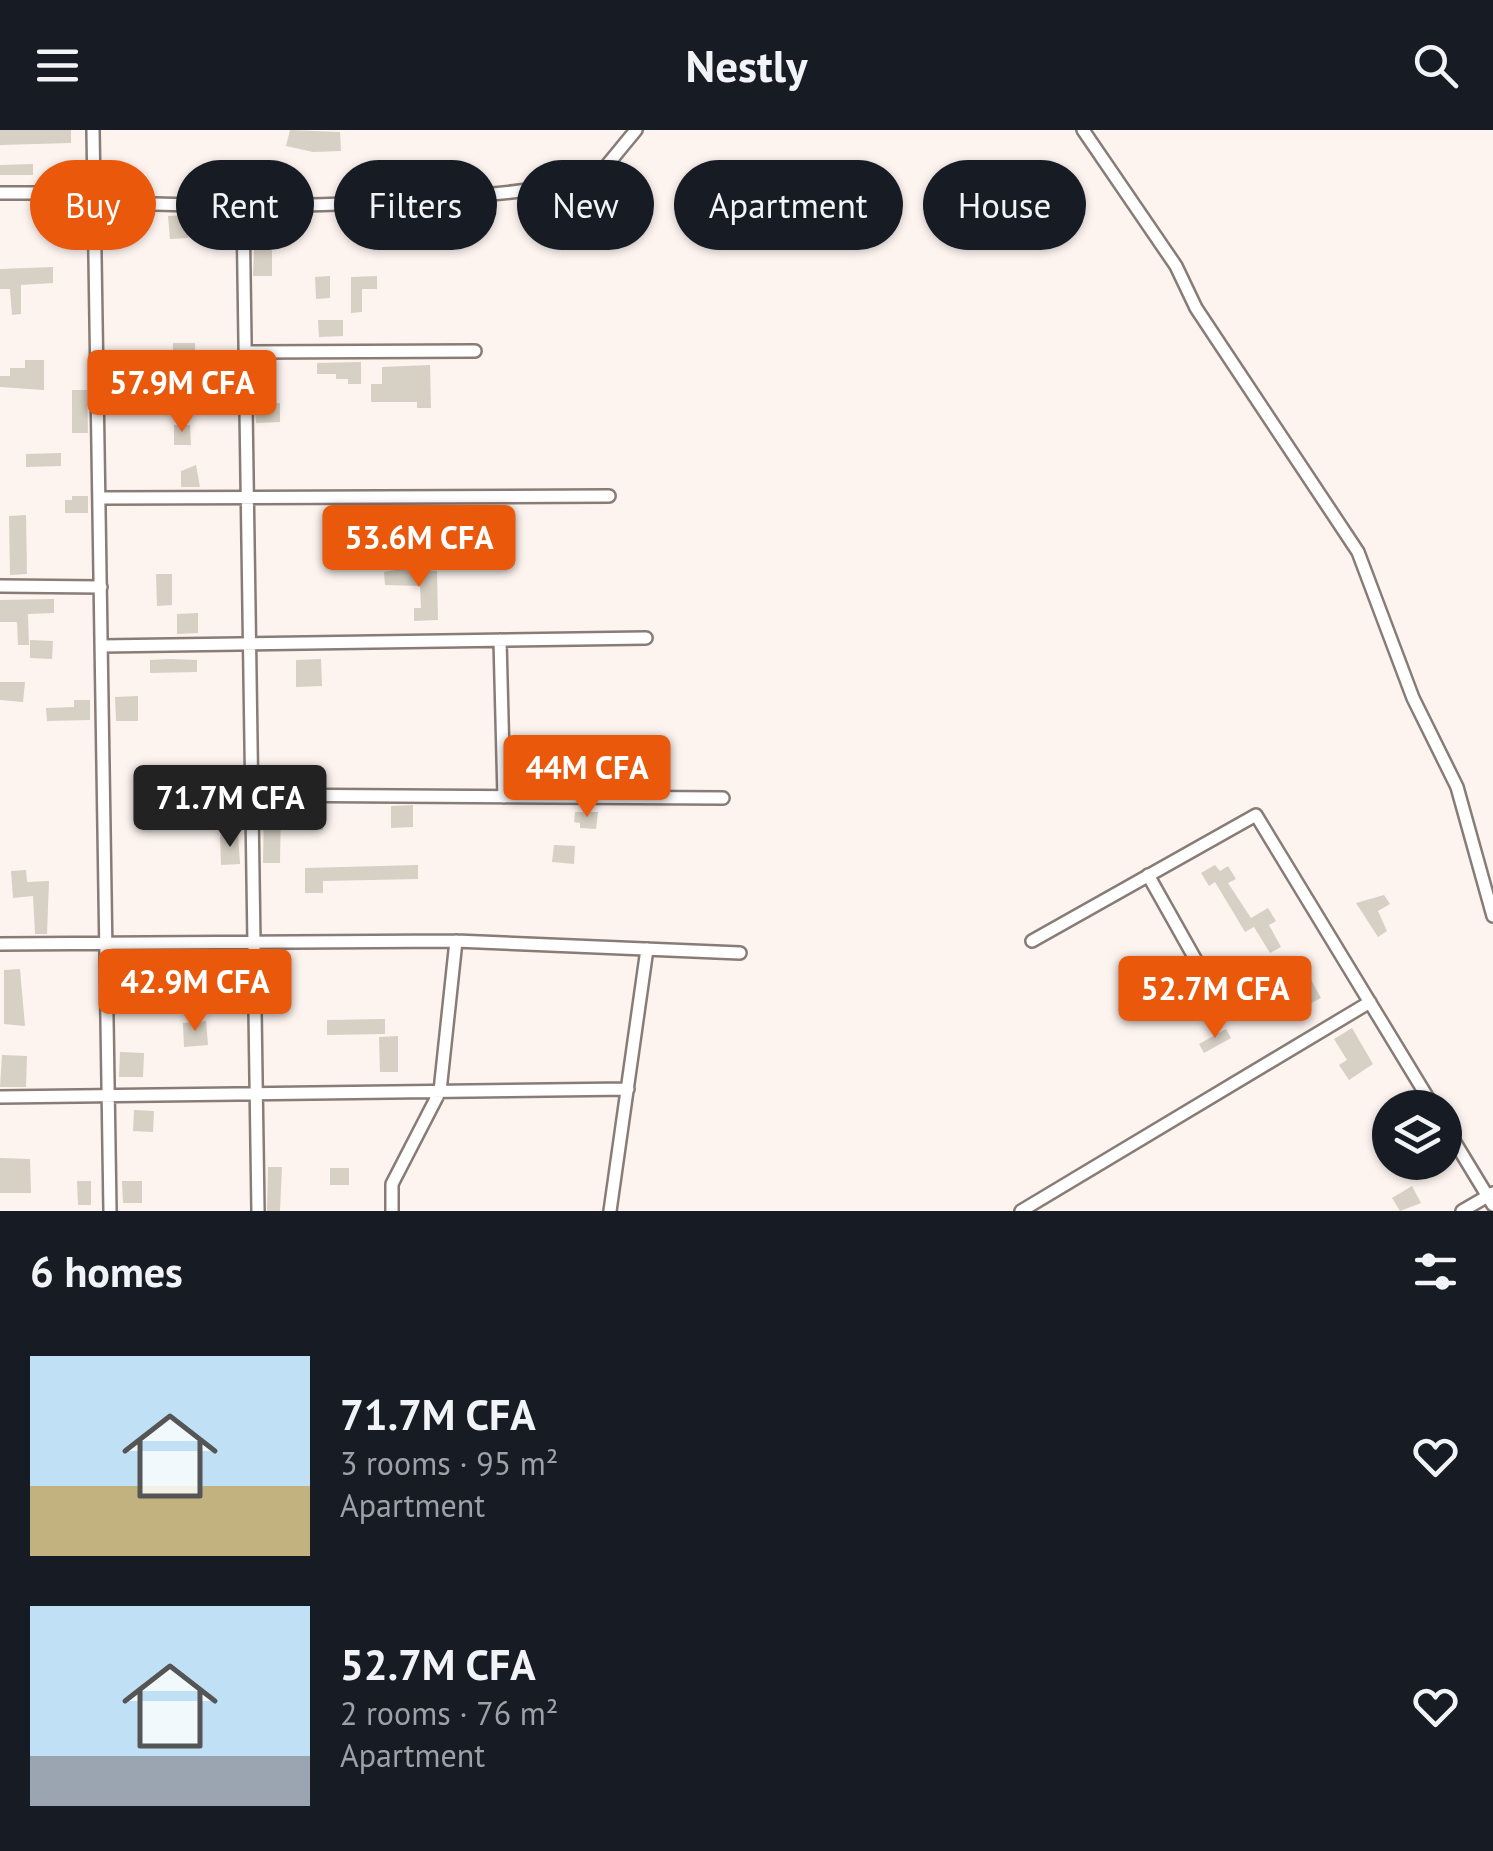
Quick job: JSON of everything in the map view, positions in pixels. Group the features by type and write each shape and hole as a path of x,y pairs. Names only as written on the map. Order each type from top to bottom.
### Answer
{"street":[{"path":"93,130 93,160"},
{"path":"314,204 522,192 594,181 636,130"},
{"path":"1083,130 1166,250 1196,308 1358,552 1413,698 1457,787 1493,916"},
{"path":"0,193 30,194"},
{"path":"95,250 110,1211"},
{"path":"244,250 258,1211"},
{"path":"245,352 475,351"},
{"path":"99,498 609,496"},
{"path":"0,586 100,586"},
{"path":"102,646 646,638"},
{"path":"500,640 504,796"},
{"path":"252,795 724,798"},
{"path":"1032,941 1256,815 1423,1090"},
{"path":"1148,876 1207,980"},
{"path":"0,944 456,942 740,952"},
{"path":"392,1211 392,1184 440,1092 456,942"},
{"path":"610,1211 648,949"},
{"path":"1021,1211 1370,1002"},
{"path":"0,1097 628,1089"},
{"path":"1462,1153 1491,1198 1462,1211"}],"building":[{"path":"0,130 71,130 71,143 0,145"},
{"path":"290,130 340,132 341,151 313,152 286,146"},
{"path":"30,164 30,175 0,175 0,165"},
{"path":"168,216 176,216 176,239 170,239"},
{"path":"254,250 272,250 272,276 253,276"},
{"path":"53,267 53,283 21,285 21,314 12,315 10,289 0,289 0,269"},
{"path":"330,276 330,298 316,299 315,277"},
{"path":"377,276 377,289 362,289 362,312 351,313 351,277"},
{"path":"318,320 343,320 343,336 319,337"},
{"path":"173,343 195,343 195,365 173,365"},
{"path":"25,360 44,360 44,390 0,387 0,376 10,376 10,368 25,368"},
{"path":"361,362 361,384 348,384 348,379 336,379 336,374 317,374 317,363"},
{"path":"430,365 431,408 417,408 417,402 371,402 371,384 382,384 382,367"},
{"path":"72,390 87,390 88,433 72,433"},
{"path":"280,403 280,422 256,423 255,404"},
{"path":"174,425 190,425 191,445 174,445"},
{"path":"61,453 61,466 26,467 26,454"},
{"path":"196,465 200,487 181,487 181,471"},
{"path":"72,496 88,496 88,513 65,513 65,500 72,500"},
{"path":"26,515 27,574 10,575 9,516"},
{"path":"437,571 438,620 414,621 414,608 421,608 420,586 385,585 384,572"},
{"path":"156,574 172,574 172,605 157,606"},
{"path":"54,599 54,613 28,614 29,645 18,645 17,622 0,622 0,600"},
{"path":"198,613 198,633 177,634 177,614"},
{"path":"30,640 53,641 52,659 30,658"},
{"path":"321,659 322,686 296,687 296,660"},
{"path":"150,660 197,660 197,672 150,673"},
{"path":"0,682 25,682 23,702 0,700"},
{"path":"138,696 138,721 116,721 115,697"},
{"path":"74,700 90,700 90,720 47,721 46,708 74,707"},
{"path":"413,805 413,827 391,828 391,806"},
{"path":"264,806 281,806 280,863 263,863"},
{"path":"308,807 324,807 323,830 307,829"},
{"path":"575,812 598,812 596,829 580,828 580,823 574,822"},
{"path":"238,834 240,864 221,865 220,835"},
{"path":"554,845 575,846 574,864 552,862"},
{"path":"418,865 418,879 323,881 323,893 305,893 305,868"},
{"path":"1215,865 1220,871 1228,866 1236,879 1228,883 1251,918 1268,908 1276,921 1269,925 1281,947 1270,953 1254,927 1245,932 1215,882 1209,886 1201,873"},
{"path":"26,870 27,882 49,881 47,934 35,934 33,896 13,898 11,871"},
{"path":"1384,895 1390,904 1378,911 1387,931 1378,937 1356,903"},
{"path":"289,963 290,989 269,990 269,964"},
{"path":"20,969 25,1026 4,1024 4,970"},
{"path":"1310,978 1321,998 1304,1007 1294,988"},
{"path":"385,1019 385,1034 327,1035 327,1020"},
{"path":"206,1021 208,1045 184,1047 183,1023"},
{"path":"1352,1028 1373,1064 1349,1080 1339,1065 1347,1060 1334,1039"},
{"path":"1226,1029 1231,1038 1204,1053 1199,1044"},
{"path":"398,1036 398,1072 380,1072 379,1037"},
{"path":"120,1052 144,1053 143,1077 119,1077"},
{"path":"2,1055 27,1056 26,1087 0,1087"},
{"path":"134,1110 154,1111 153,1132 133,1131"},
{"path":"0,1158 30,1159 31,1193 0,1193"},
{"path":"268,1167 282,1167 280,1211 267,1211"},
{"path":"330,1168 349,1168 349,1185 330,1185"},
{"path":"77,1181 91,1181 91,1205 78,1205"},
{"path":"122,1181 142,1181 142,1203 123,1203"},
{"path":"1412,1186 1421,1203 1400,1211 1392,1198"}]}
